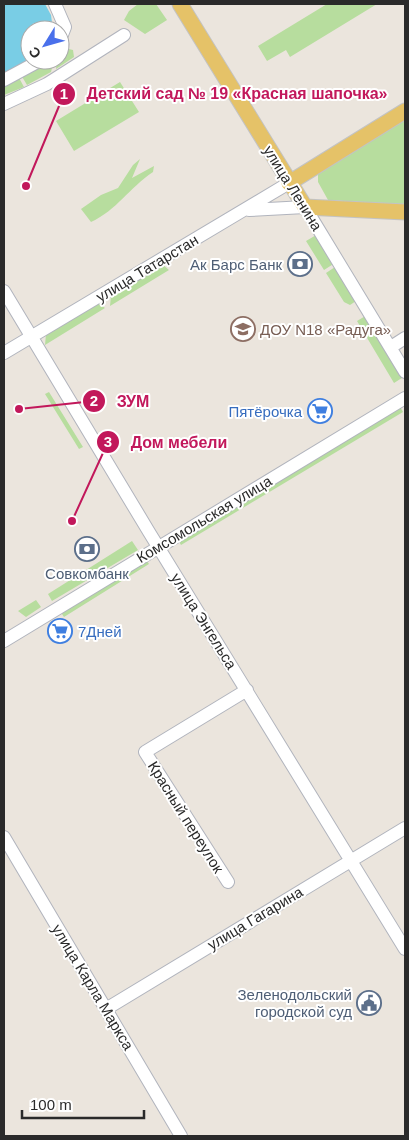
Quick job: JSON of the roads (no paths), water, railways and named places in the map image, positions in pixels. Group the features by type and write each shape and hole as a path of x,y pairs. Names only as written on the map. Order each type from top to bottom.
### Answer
{"main road":[{"name":"улица Ленина","path":"180,4 305,207"},
{"path":"289,182 405,111"},
{"path":"305,207 405,212"}],"street":[{"path":"55,4 62,20"},
{"path":"4,104 47,84 124,35"},
{"path":"4,80 22,70"},
{"name":"улица Татарстан","path":"4,353 289,182"},
{"path":"242,211 262,208 305,207"},
{"name":"улица Ленина","path":"305,207 405,372"},
{"name":"улица Энгельса","path":"4,291 30,338 405,949"},
{"path":"390,347 405,338"},
{"name":"Комсомольская улица","path":"4,641 157,546 405,398"},
{"name":"Красный переулок","path":"228,882 145,752 247,690"},
{"name":"улица Гагарина","path":"106,1010 405,828"},
{"name":"улица Карла Маркса","path":"4,837 181,1136"}],"water":[{"path":"4,4 45,4 52,20 20,20 20,66 4,75"}],"place":[{"name":"Детский сад № 19 «Красная шапочка»","path":"26,186"},
{"name":"Ак Барс Банк","path":"300,264"},
{"name":"ДОУ N18 «Радуга»","path":"243,329"},
{"name":"ЗУМ","path":"19,409"},
{"name":"Пятёрочка","path":"320,411"},
{"name":"Дом мебели","path":"72,521"},
{"name":"Совкомбанк","path":"87,549"},
{"name":"7Дней","path":"60,631"},
{"name":"Зеленодольский городской суд","path":"369,1003"}]}
